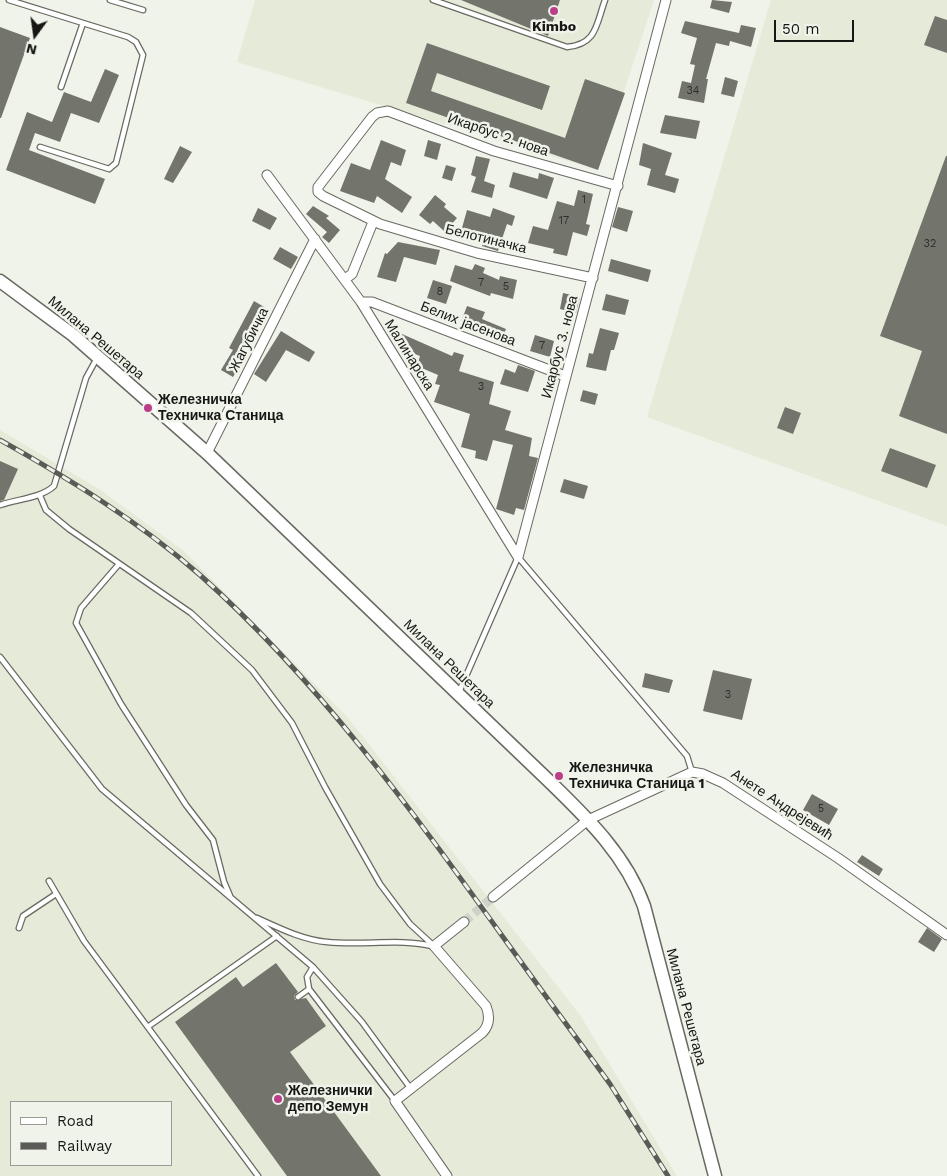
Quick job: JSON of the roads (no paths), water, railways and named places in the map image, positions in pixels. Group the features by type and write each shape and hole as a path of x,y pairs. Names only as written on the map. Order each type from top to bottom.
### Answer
{"street":[{"name":"Икарбус 3. нова","path":"518,557 666,0"},
{"name":"Икарбус 2. нова","path":"318,192 318,187 372,117 382,111 393,112 494,151 618,186"},
{"name":"Малинарска","path":"267,175 361,302 518,557"},
{"name":"Белотиначка","path":"318,192 373,222 477,252 593,278"},
{"path":"345,279 352,274 373,222"},
{"name":"Жагубичка","path":"207,453 315,239"},
{"name":"Милана Решетара","path":"0,281 98,356 207,453 588,820 623,862 636,882 715,1176"},
{"name":"Белих јасенова","path":"361,302 372,302 565,376"},
{"path":"493,897 588,820 692,772"},
{"name":"Анете Андрејевић","path":"692,772 703,774 723,783 838,858 947,935"},
{"path":"447,1176 395,1101 482,1034 489,1021 486,1006 434,946 464,922"}],"lane":[{"path":"9,0 128,38 136,42 143,55 116,163 109,169 40,146"},
{"path":"110,0 142,10"},
{"path":"433,0 567,47 579,46 591,39 605,0"},
{"path":"61,88 83,23"},
{"path":"0,505 25,497 40,496 54,486 86,378 98,356"},
{"path":"40,496 46,510 69,529 191,612 252,670 292,723 325,787 380,884 410,924 434,946"},
{"path":"518,557 687,756 692,772"},
{"name":"Икарбус 3. нова","path":"458,694 518,557"},
{"path":"120,564 81,608 76,623 121,704 186,805 213,840 224,882 231,898"},
{"path":"0,657 102,790 313,967 362,1022 411,1089"},
{"path":"50,881 84,941 149,1026 258,1176"},
{"path":"19,928 23,916 56,894"},
{"path":"253,916 307,938 327,942 382,944 419,942 434,946"},
{"path":"149,1026 277,936"},
{"path":"313,967 307,977 309,989 395,1101"},
{"path":"298,997 309,989"}],"tunnel":[{"path":"464,922 493,897"}],"railway":[{"path":"0,440 103,502 177,555 254,627 306,682 401,798 446,858 610,1084 668,1176"}],"place":[{"name":"Kimbo","path":"554,11"},
{"name":"Железничка Техничка Станица","path":"148,408"},
{"name":"Железничка Техничка Станица 1","path":"559,776"},
{"name":"Железнички депо Земун","path":"278,1099"}]}
